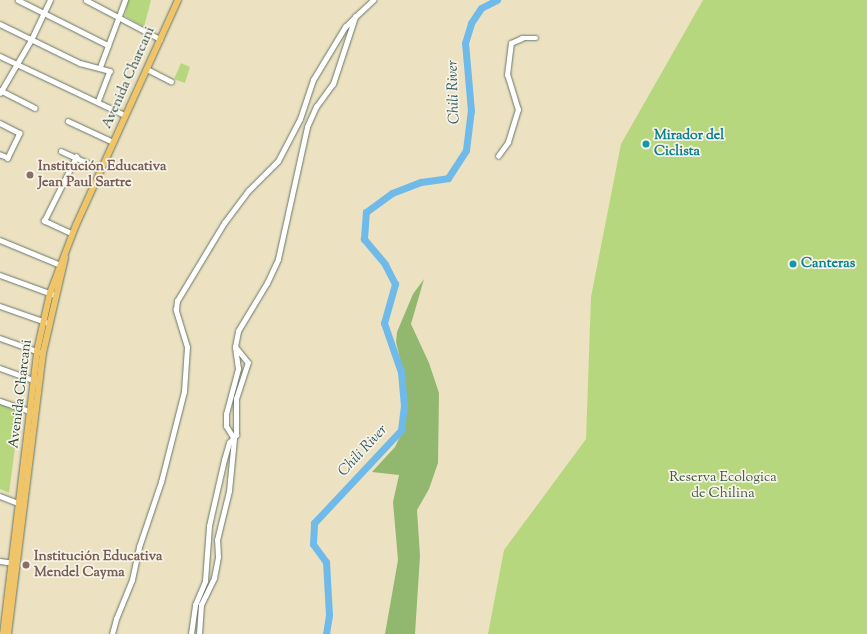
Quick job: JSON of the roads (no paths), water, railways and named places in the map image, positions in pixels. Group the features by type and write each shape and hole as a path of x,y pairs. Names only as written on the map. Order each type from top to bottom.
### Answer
{"main road":[{"name":"Avenida Charcani","path":"3,634 15,563 32,412 45,322 72,234 178,0"},
{"name":"Avenida Charcani","path":"6,615 8,634"}],"street":[{"path":"18,0 108,45"},
{"path":"34,108 1,91 32,40 50,0"},
{"path":"86,0 160,39"},
{"path":"100,67 120,18 125,0"},
{"path":"112,634 116,618 132,580 139,547 161,482 184,392 187,347 176,310 177,301 224,222 248,191 278,161 300,119 313,80 339,36 373,0"},
{"path":"234,439 228,430 226,421 228,401 238,369 235,347 239,328 267,283 278,259 307,127 316,107 336,78 356,17"},
{"path":"0,24 80,63 100,67 110,71 98,102"},
{"path":"498,156 508,142 518,110 507,75 511,43 522,38 536,38"},
{"path":"0,56 125,115"},
{"path":"147,69 171,81"},
{"path":"68,121 113,142"},
{"path":"0,123 20,133 8,158 0,155"},
{"path":"60,150 101,169"},
{"path":"72,234 44,221 76,157"},
{"path":"0,240 62,266"},
{"path":"0,275 53,294"},
{"path":"0,306 45,322"},
{"path":"0,338 40,352"},
{"path":"199,634 201,605 213,584 218,557 217,540 229,491 234,439 236,435 236,400 248,364 235,347"},
{"path":"0,368 36,381"},
{"path":"0,400 32,412"},
{"path":"190,634 195,604 205,581 208,532 220,475 227,447 234,439"},
{"path":"0,496 22,504"},
{"path":"0,561 15,563"}],"waterway":[{"name":"Chili River","path":"326,634 329,615 326,562 313,544 314,523 401,430 404,406 401,372 384,323 395,284 385,264 364,239 366,212 392,193 421,182 448,178 466,150 471,111 465,43 471,23 481,8 497,0"}],"place":[{"name":"Mirador del Ciclista","path":"646,144"},
{"name":"Institución Educativa Jean Paul Sartre","path":"30,175"},
{"name":"Canteras","path":"793,264"},
{"name":"Institución Educativa Mendel Cayma","path":"26,565"}],"park label":[{"name":"Reserva Ecologica de Chilina","path":"723,486"}]}
